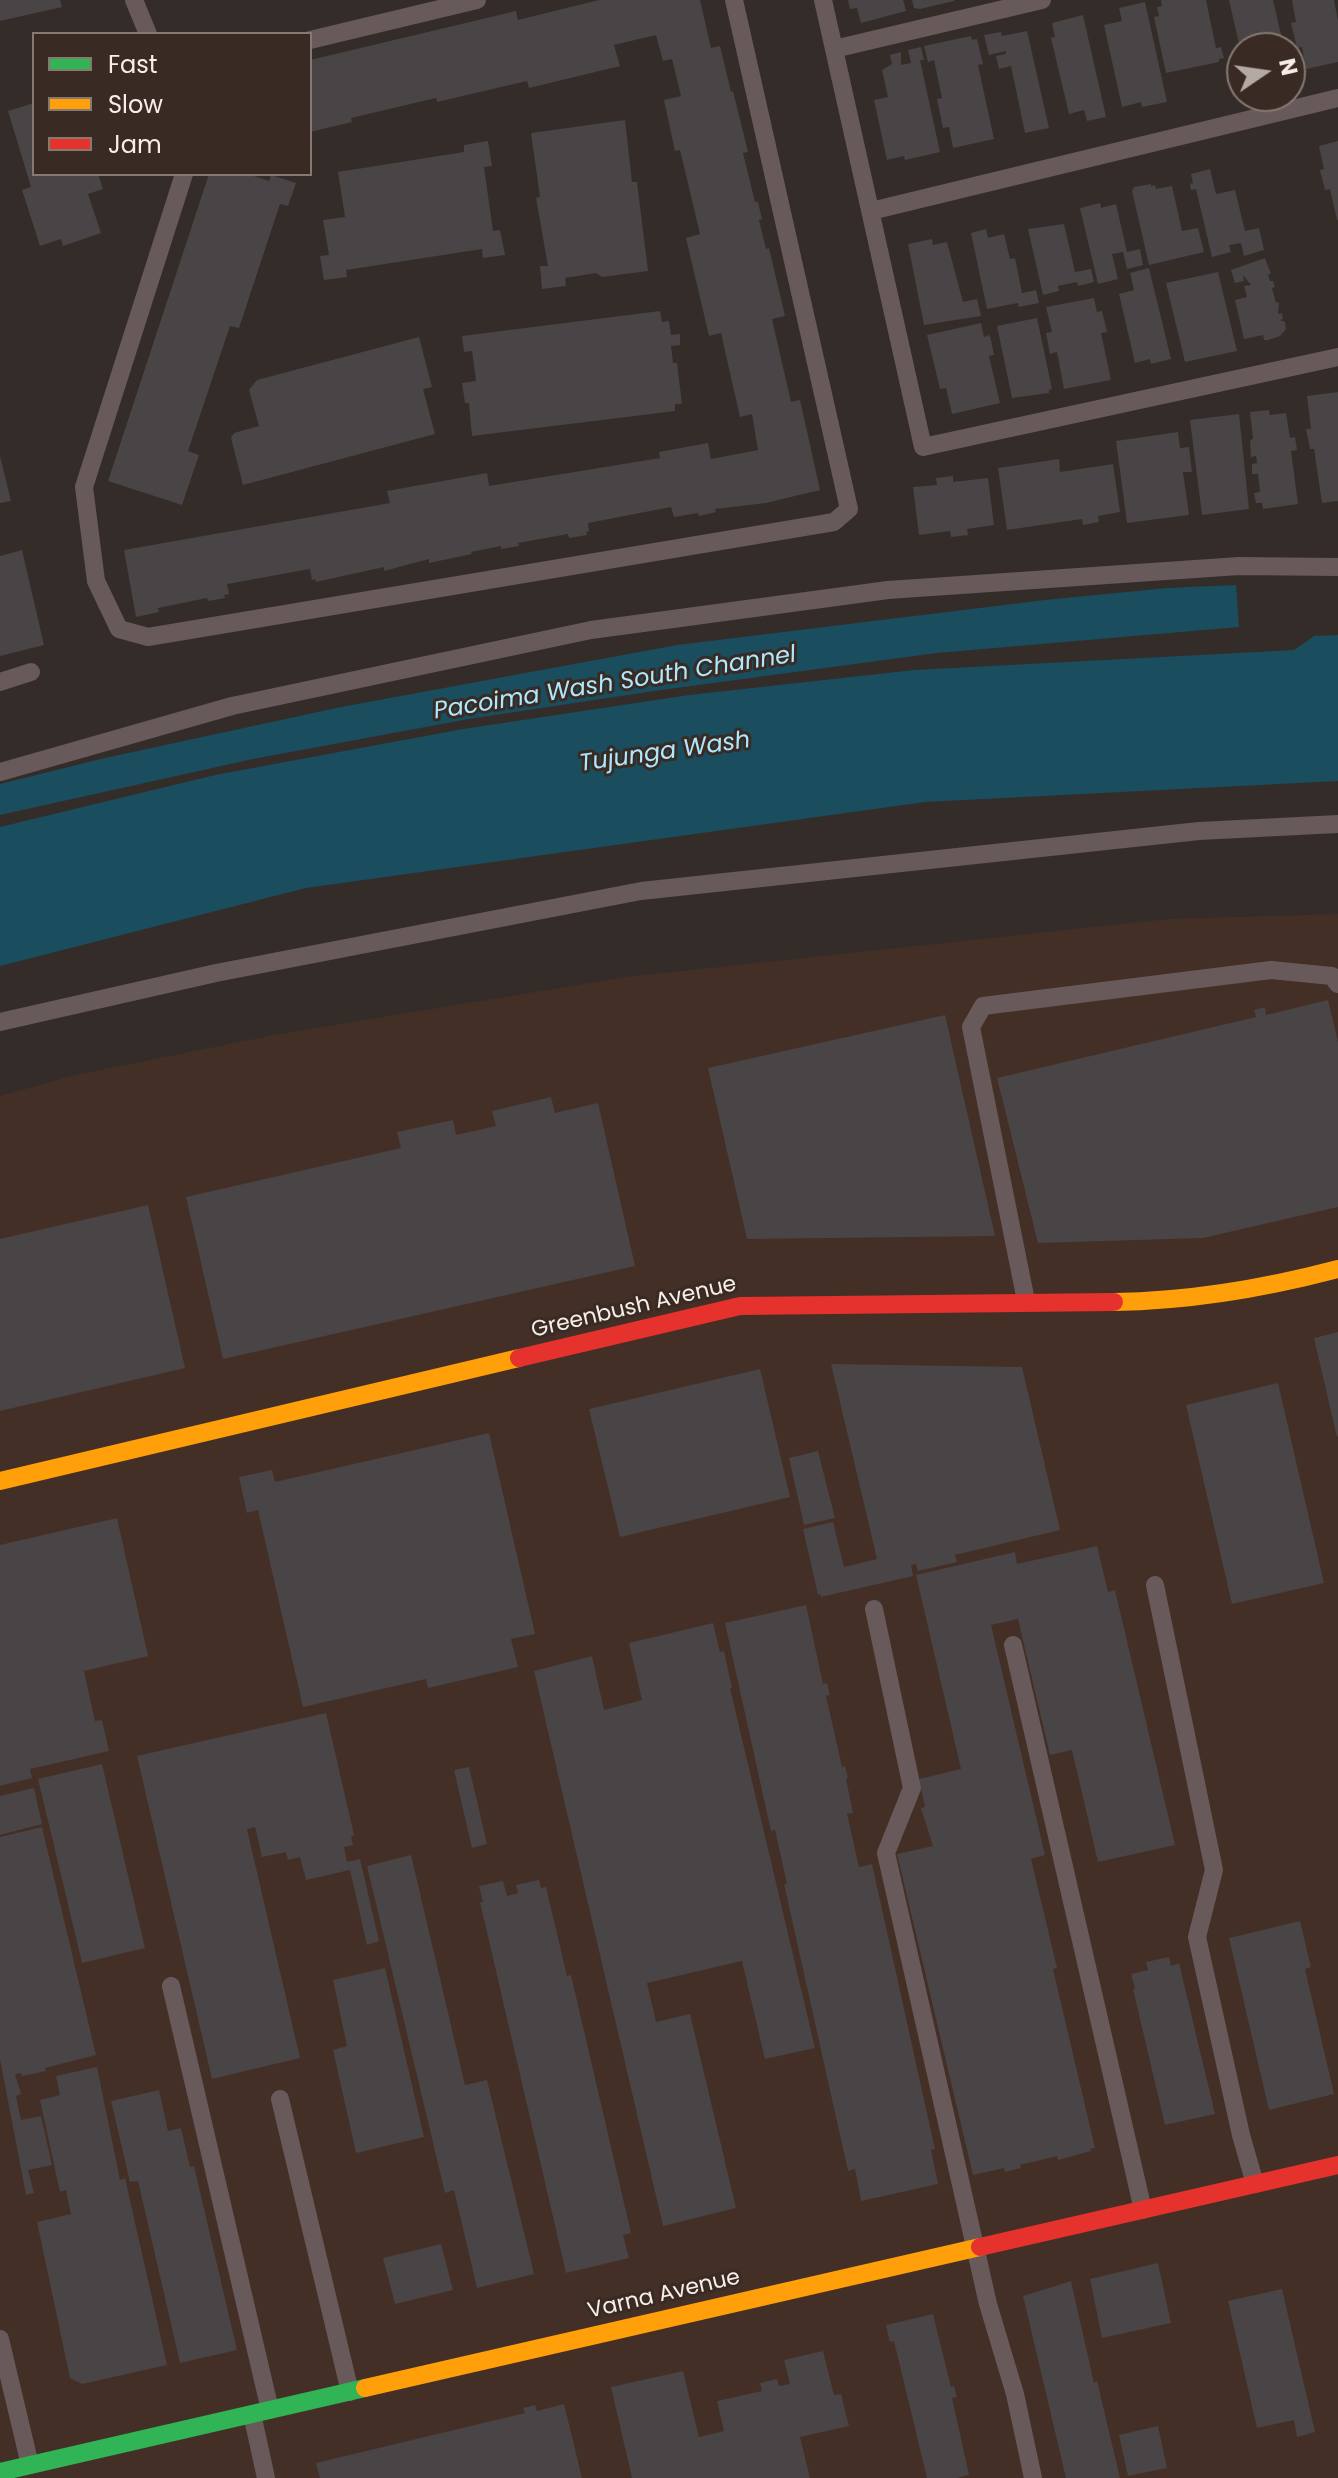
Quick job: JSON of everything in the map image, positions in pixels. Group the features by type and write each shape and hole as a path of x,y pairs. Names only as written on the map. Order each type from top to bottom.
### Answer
{"street":[{"name":"Greenbush Avenue","path":"0,1481 740,1306 1163,1301 1301,1279 1338,1269"},
{"name":"Varna Avenue","path":"15,2471 1338,2165"}],"lane":[{"path":"134,0 147,32"},
{"path":"312,40 477,0"},
{"path":"183,176 84,487 96,581 119,629 148,637 834,522 849,509 734,0"},
{"path":"823,0 923,447 1338,357"},
{"path":"834,49 1042,0"},
{"path":"871,211 1338,98"},
{"path":"0,772 232,706 591,630 888,590 1239,566 1338,567"},
{"path":"0,682 31,672"},
{"path":"0,1022 216,973 641,891 1199,831 1338,824"},
{"path":"1026,1301 971,1027 983,1006 1271,970 1332,976 1338,984"},
{"path":"1155,1585 1214,1870 1197,1937 1241,2135 1255,2184"},
{"path":"874,1609 912,1788 886,1853 988,2304 1015,2394 1033,2478"},
{"path":"1013,1645 1143,2210"},
{"path":"171,1986 261,2412 266,2478"},
{"path":"280,2099 350,2392"},
{"path":"0,2339 15,2471"},
{"path":"78,2454 83,2478"}],"shaded area":[{"path":"1338,914 1338,2478 0,2478 0,1096 75,1075 274,1035 626,977 1169,919"}],"water":[{"name":"Pacoima Wash South Channel","path":"1236,585 1239,627 937,653 469,719 253,759 0,815 0,784 341,707 677,645 1045,600 1167,588"},
{"name":"Tujunga Wash","path":"1338,635 1338,781 925,802 306,888 0,966 0,827 215,775 463,729 689,695 914,670 1294,650 1314,636"}],"building":[{"path":"0,0 60,0 62,7 0,21"},
{"path":"599,0 700,0 711,48 720,46 748,152 743,153 785,316 772,319 791,402 800,400 820,490 766,503 715,509 716,512 699,516 698,513 674,517 671,507 588,523 587,535 569,538 568,534 518,543 519,546 501,549 501,546 429,563 429,559 384,571 384,567 316,582 312,580 310,569 227,584 229,594 224,595 225,598 208,601 207,598 158,608 159,612 136,617 124,550 390,503 387,491 487,473 489,486 660,458 659,452 708,443 711,459 758,450 752,414 740,417 721,333 709,336 686,238 700,234 680,150 675,151 664,100 681,96 672,59 663,61 656,35 614,45 620,66 529,88 527,81 437,102 436,98 351,118 352,122 312,132 312,60 516,11 518,20"},
{"path":"848,0 903,0 906,11 861,23 857,8 850,9"},
{"path":"912,0 954,1 920,9 914,8"},
{"path":"1161,0 1206,0 1216,48 1221,47 1224,58 1219,62 1166,73 1154,17 1159,16 1157,7 1162,6"},
{"path":"1229,0 1273,0 1280,32 1236,32"},
{"path":"1292,0 1334,0 1338,21 1338,62 1306,69 1306,32 1293,32 1291,23 1296,22"},
{"path":"1145,2 1167,102 1142,107 1141,102 1122,107 1104,25 1122,21 1119,8"},
{"path":"1083,15 1106,117 1087,121 1084,110 1069,114 1051,38 1055,37 1052,23"},
{"path":"1027,31 1049,128 1025,133 1011,66 999,69 996,56 1006,54 1006,51 989,55 984,35 1001,32 1002,36"},
{"path":"971,36 972,40 977,39 983,64 978,65 994,139 953,148 949,127 943,128 937,99 942,98 934,60 928,62 924,46"},
{"path":"921,47 924,60 920,60 940,152 905,160 904,156 887,160 874,100 888,97 882,70 892,64 890,55 901,52 901,65 911,63 908,50"},
{"path":"32,104 32,176 99,176 103,189 88,194 101,233 63,246 61,239 40,246 22,190 31,187 8,111"},
{"path":"625,120 632,182 637,182 648,271 565,278 566,286 542,289 540,266 548,266 536,198 540,197 531,133"},
{"path":"488,141 492,166 484,167 493,231 500,230 505,255 483,258 482,249 346,270 347,277 324,280 320,256 329,255 323,220 345,217 338,172 464,152 464,145"},
{"path":"1338,141 1337,220 1330,189 1325,190 1320,170 1324,169 1319,146"},
{"path":"1210,169 1216,194 1235,190 1245,231 1259,228 1264,250 1244,256 1241,243 1229,245 1231,252 1212,257 1196,189 1191,190 1190,184 1193,183 1191,174"},
{"path":"208,176 254,176 269,181 271,176 274,176 296,183 288,206 280,204 239,328 230,326 188,451 199,455 182,505 108,481"},
{"path":"1151,184 1156,189 1172,186 1182,231 1198,228 1204,252 1149,265 1132,191 1134,187"},
{"path":"1100,203 1101,208 1116,204 1127,252 1140,249 1143,265 1127,269 1123,252 1112,254 1118,279 1098,284 1080,208"},
{"path":"1064,224 1075,272 1091,269 1094,282 1058,286 1059,291 1043,295 1028,229"},
{"path":"986,229 988,238 1004,234 1010,259 1015,258 1022,293 1036,290 1039,303 1019,307 1018,303 987,309 971,233"},
{"path":"932,239 933,245 947,242 963,302 977,299 981,316 924,325 908,244"},
{"path":"1265,258 1271,274 1268,274 1270,281 1275,287 1272,288 1276,303 1279,302 1278,314 1282,313 1283,319 1280,320 1285,322 1286,329 1280,336 1268,340 1264,340 1263,335 1244,339 1235,300 1247,297 1244,286 1251,285 1243,275 1244,281 1235,283 1231,270"},
{"path":"1149,268 1171,359 1151,364 1150,359 1135,363 1119,294 1134,290 1130,273"},
{"path":"1218,272 1237,351 1185,362 1166,283"},
{"path":"1094,298 1097,312 1102,311 1107,332 1101,333 1111,380 1064,389 1057,352 1050,354 1046,333 1052,332 1046,307"},
{"path":"660,311 662,322 669,321 671,335 680,334 680,345 671,346 673,363 677,363 682,404 675,404 675,411 472,436 469,403 465,403 462,383 476,381 472,351 464,352 462,336"},
{"path":"1037,318 1052,389 1049,393 1012,398 997,326"},
{"path":"981,323 984,337 990,335 994,355 989,356 1000,403 952,414 946,388 940,389 927,335"},
{"path":"419,337 432,387 423,389 435,434 243,485 231,438 234,433 259,426 249,390 257,380"},
{"path":"1338,392 1338,501 1322,503 1314,449 1310,449 1306,429 1311,429 1307,396"},
{"path":"1269,410 1270,415 1286,413 1290,438 1295,437 1297,450 1291,451 1298,504 1263,509 1262,503 1256,503 1254,493 1260,492 1258,474 1252,474 1252,464 1257,463 1256,456 1251,457 1250,412"},
{"path":"1239,414 1249,509 1202,515 1190,420"},
{"path":"1178,432 1180,448 1189,447 1192,472 1183,472 1189,515 1127,523 1116,441"},
{"path":"0,456 11,501 0,503"},
{"path":"1059,459 1060,472 1113,464 1120,512 1098,516 1099,522 1083,525 1082,519 1007,530 998,468"},
{"path":"953,476 953,482 988,478 994,525 967,529 968,535 951,537 950,531 919,535 913,487 937,485 936,478"},
{"path":"22,550 44,645 0,656 0,556"},
{"path":"1328,1000 1338,1042 1338,1207 1203,1238 1038,1243 997,1078 1256,1017 1254,1010 1265,1007 1266,1015"},
{"path":"945,1015 995,1236 747,1239 708,1068"},
{"path":"551,1097 555,1113 598,1103 635,1266 223,1359 186,1197 401,1148 397,1132 453,1120 456,1135 496,1126 492,1111"},
{"path":"148,1205 185,1368 0,1411 0,1239"},
{"path":"1338,1332 1338,1436 1337,1437 1314,1338"},
{"path":"831,1364 1022,1367 1060,1530 955,1555 957,1562 918,1571 916,1564 911,1565 913,1576 821,1597 821,1594 818,1595 803,1529 833,1522 844,1567 877,1559"},
{"path":"760,1369 790,1497 620,1537 589,1409"},
{"path":"1278,1383 1324,1583 1232,1604 1186,1405"},
{"path":"489,1433 535,1634 511,1639 518,1667 428,1688 426,1679 303,1707 258,1510 247,1513 239,1477 272,1470 275,1482"},
{"path":"818,1451 835,1518 804,1525 789,1458"},
{"path":"117,1518 148,1656 84,1671 95,1721 102,1720 109,1751 30,1769 32,1778 0,1786 0,1545"},
{"path":"1097,1546 1108,1592 1115,1590 1175,1845 1098,1862 1072,1750 1050,1755 1018,1619 991,1625 1045,1855 1031,1859 1095,2148 1058,2160 1057,2156 1020,2165 1021,2168 1005,2172 1004,2168 973,2175 897,1854 933,1846 921,1808 925,1807 919,1779 961,1769 916,1575 1015,1552 1017,1564"},
{"path":"806,1605 823,1684 827,1683 830,1695 826,1696 842,1767 845,1766 848,1778 853,1813 847,1814 859,1867 872,1864 935,2149 931,2150 938,2184 861,2201 855,2169 848,2171 784,1884 787,1884 775,1830 771,1831 725,1623"},
{"path":"713,1623 720,1652 724,1651 730,1688 815,2048 765,2059 742,1961 647,1983 656,2022 690,2014 736,2208 663,2226 534,1671 592,1656 604,1710 642,1700 629,1643"},
{"path":"326,1713 354,1835 351,1836 353,1845 344,1847 347,1862 360,1859 379,1941 367,1945 350,1870 306,1880 300,1857 288,1860 286,1852 262,1857 255,1827 247,1829 300,2058 212,2079 137,1756"},
{"path":"102,1764 145,1948 82,1963 38,1779"},
{"path":"469,1767 487,1844 472,1848 454,1770"},
{"path":"34,1788 42,1824 0,1835 0,1796"},
{"path":"42,1827 96,2055 45,2068 46,2071 22,2076 21,2073 15,2074 21,2094 16,2096 21,2120 41,2116 52,2165 28,2170 34,2193 26,2195 0,2059 0,1837"},
{"path":"411,1855 465,2085 487,2080 534,2274 477,2288 454,2190 445,2193 367,1866"},
{"path":"539,1880 541,1888 546,1887 567,1976 571,1975 631,2233 623,2235 629,2258 566,2273 480,1902 483,1902 479,1886 503,1881 507,1896 518,1893 516,1885"},
{"path":"1300,1921 1311,1967 1305,1969 1334,2094 1269,2110 1229,1938"},
{"path":"1169,1957 1171,1966 1179,1963 1215,2114 1165,2125 1131,1974 1148,1970 1146,1962"},
{"path":"385,1968 424,2137 356,2153 333,2050 347,2046 333,1980"},
{"path":"97,2067 120,2180 125,2178 167,2365 82,2384 70,2378 37,2222 71,2214 66,2190 60,2192 40,2100 60,2095 56,2076"},
{"path":"159,2090 168,2131 181,2128 190,2167 194,2166 237,2350 180,2363 138,2181 130,2182 111,2101"},
{"path":"441,2244 453,2290 395,2304 383,2258"},
{"path":"1158,2263 1171,2323 1102,2338 1090,2279"},
{"path":"1071,2281 1120,2478 1066,2478 1023,2296"},
{"path":"1282,2289 1315,2432 1297,2437 1294,2420 1257,2428 1228,2301"},
{"path":"933,2314 951,2387 954,2386 957,2397 952,2398 969,2475 957,2478 927,2478 894,2341 890,2342 886,2325"},
{"path":"823,2351 834,2395 841,2394 849,2426 800,2437 810,2478 632,2478 611,2387 683,2371 699,2437 724,2431 717,2401 762,2391 760,2383 777,2379 779,2386 790,2384 784,2360"},
{"path":"564,2404 582,2478 320,2478 316,2463 525,2413 523,2408 535,2405 537,2411"},
{"path":"1158,2426 1167,2468 1128,2476 1119,2435"}],"traffic: fast":[{"path":"0,2472 365,2388"}],"traffic: slow":[{"path":"1114,1302 1227,1292 1338,1269"},
{"path":"0,1481 519,1358"},
{"path":"365,2388 980,2247"}],"traffic: jam":[{"path":"519,1358 740,1306 1114,1302"},
{"path":"980,2247 1338,2165"}]}
